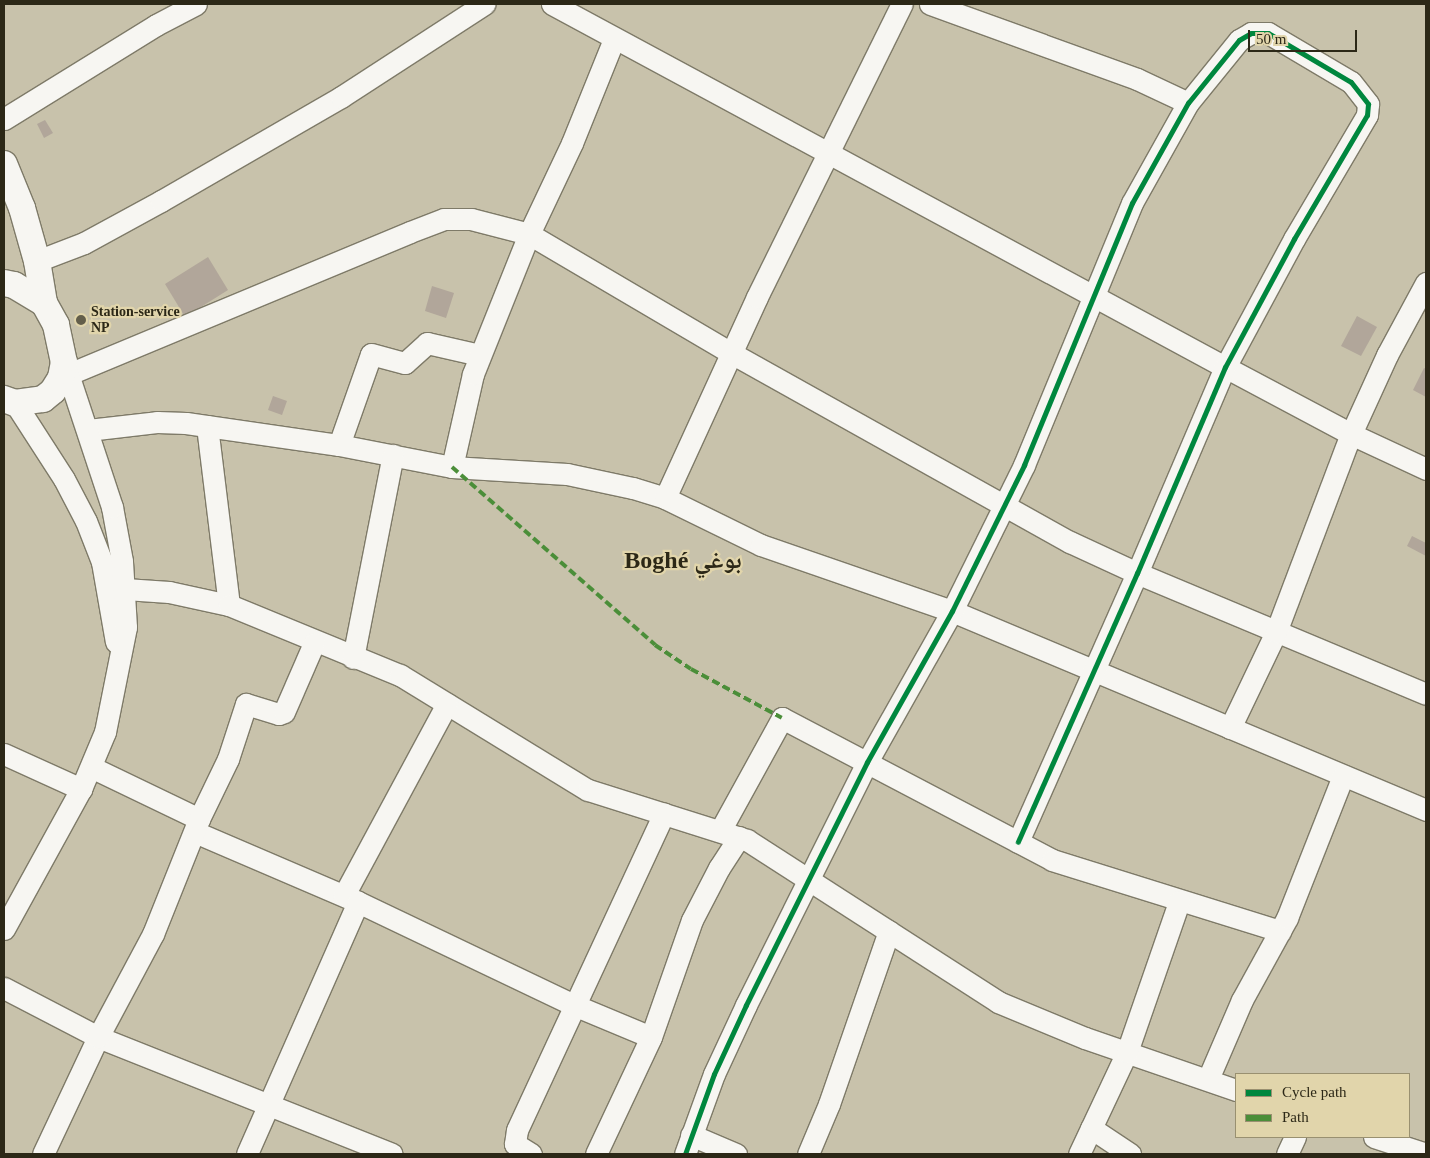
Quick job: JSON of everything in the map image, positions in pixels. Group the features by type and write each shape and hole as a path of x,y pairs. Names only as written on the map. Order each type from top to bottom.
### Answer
{"main road":[{"path":"4,164 22,208 37,261 44,303 56,326 66,368 53,391 42,399 10,401"},
{"path":"4,283 30,294 44,303"}],"street":[{"path":"4,120 156,24 196,4"},
{"path":"37,261 84,243 170,196 341,97 484,4"},
{"path":"552,4 614,39 831,152 1224,367 1351,434 1426,469"},
{"path":"665,498 733,354 757,297 831,152 902,4"},
{"path":"930,4 1137,79 1188,103"},
{"path":"736,1154 688,1145 746,1006 866,762 952,611 1003,506 1061,380 1092,294 1132,203 1188,103 1240,40 1258,32 1268,33 1351,82 1368,104 1367,115 1294,239 1224,367 1137,574 1093,669 1018,842"},
{"path":"452,467 480,355 529,234 572,143 614,39"},
{"path":"4,929 81,789 91,767 107,724 126,627 125,590 112,507 66,368 444,220 471,219 529,234 733,354 1003,506 1137,574 1426,694"},
{"path":"1230,728 1276,632 1351,434 1387,355 1426,283"},
{"path":"340,445 371,354 406,363 427,343 480,355"},
{"path":"10,401 64,479 86,521 102,562 120,664"},
{"path":"88,430 157,422 207,426 340,445 452,467 566,474 665,498 761,545 952,611 1426,810"},
{"path":"207,426 229,605"},
{"path":"353,658 393,455"},
{"path":"125,590 169,592 229,605 314,643 417,684 588,790 612,800 664,813 730,834 810,878 998,1002 1127,1052 1235,1090"},
{"path":"43,1154 98,1037 153,934 197,826 228,759 246,704 279,714 284,712 314,643"},
{"path":"247,1154 270,1103 351,898 447,704"},
{"path":"596,1154 651,1037 692,920 715,875 730,834 782,718 1067,866 1179,902 1280,931"},
{"path":"4,754 81,789"},
{"path":"91,767 197,826 574,1005 651,1037"},
{"path":"1208,1079 1242,1000 1280,931 1318,844 1344,776"},
{"path":"522,1152 514,1139 517,1130 664,813"},
{"path":"1079,1154 1127,1052 1179,902"},
{"path":"808,1154 889,931"},
{"path":"4,988 98,1037 270,1103 392,1154"},
{"path":"1091,1128 1130,1154"},
{"path":"1287,1154 1295,1138"},
{"path":"1377,1138 1426,1154"}],"building":[{"path":"45,120 53,133 44,138 37,124"},
{"path":"208,257 228,290 185,317 165,284"},
{"path":"432,286 454,293 446,318 425,311"},
{"path":"1357,316 1377,327 1361,356 1341,346"},
{"path":"1424,368 1426,369 1426,397 1413,390"},
{"path":"273,396 287,401 282,415 268,410"},
{"path":"1412,536 1426,543 1426,556 1407,546"}],"marked path":[{"path":"452,467 655,645 691,669 782,718"}],"cycle path":[{"path":"685,1154 714,1074 746,1005 867,762 952,611 1024,465 1132,203 1188,103 1239,40 1251,33 1268,33 1351,82 1368,104 1367,115 1294,239 1225,367 1137,573 1018,842"}],"place":[{"name":"Station-service NP","path":"81,320"}],"district":[{"name":"Boghé بوغي","path":"683,561"}]}
